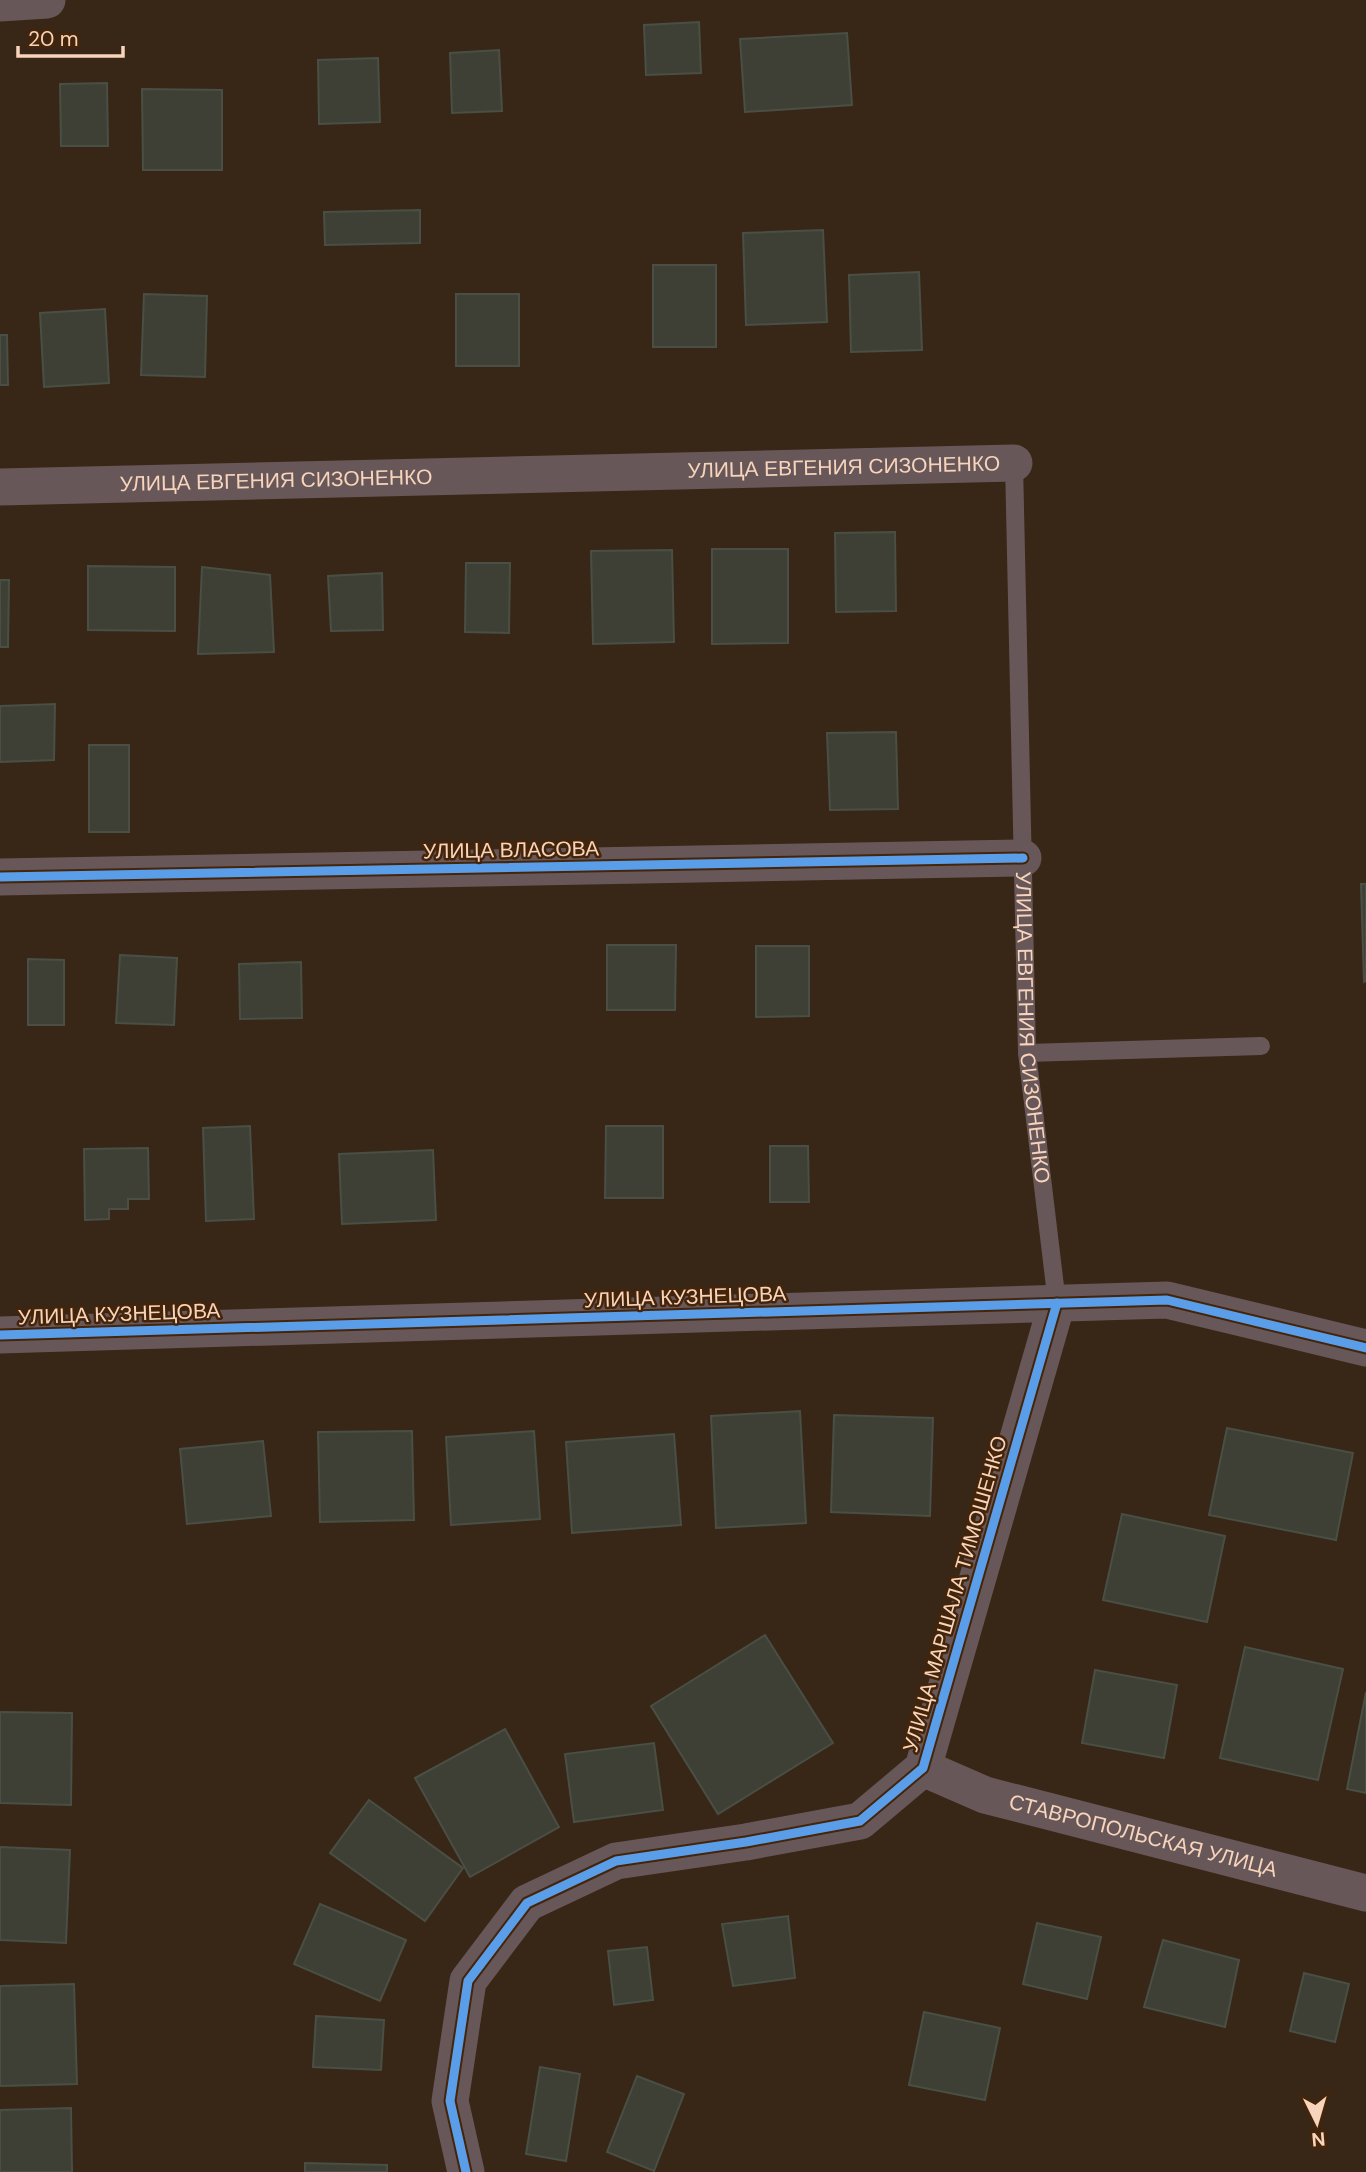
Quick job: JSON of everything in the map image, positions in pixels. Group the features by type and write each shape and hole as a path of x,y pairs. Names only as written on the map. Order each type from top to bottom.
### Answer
{"street":[{"path":"0,3 47,0"},
{"name":"УЛИЦА ЕВГЕНИЯ СИЗОНЕНКО","path":"0,488 1014,463"},
{"name":"УЛИЦА ВЛАСОВА","path":"0,877 1023,858"},
{"name":"УЛИЦА КУЗНЕЦОВА","path":"0,1335 1167,1300 1366,1348"},
{"name":"УЛИЦА МАРШАЛА ТИМОШЕНКО","path":"466,2172 450,2101 468,1981 527,1903 616,1861 746,1842 860,1821 923,1768 1057,1303"},
{"name":"СТАВРОПОЛЬСКАЯ УЛИЦА","path":"923,1768 985,1795 1366,1893"}],"lane":[{"name":"УЛИЦА ЕВГЕНИЯ СИЗОНЕНКО","path":"1014,463 1027,1053 1057,1303"},
{"path":"1027,1053 1261,1046"}],"building":[{"path":"699,22 701,73 646,75 644,25"},
{"path":"847,33 852,105 745,112 740,39"},
{"path":"499,50 502,111 452,113 450,53"},
{"path":"378,58 380,122 319,124 318,60"},
{"path":"107,83 108,146 61,146 60,84"},
{"path":"142,89 222,90 222,170 143,170"},
{"path":"420,210 420,243 325,245 324,212"},
{"path":"823,230 827,322 746,325 743,233"},
{"path":"653,265 716,265 716,347 653,347"},
{"path":"919,272 922,350 851,352 849,275"},
{"path":"144,294 207,296 205,377 141,375"},
{"path":"456,294 519,294 519,366 456,366"},
{"path":"105,309 109,383 44,387 40,313"},
{"path":"0,335 7,335 8,385 0,385"},
{"path":"895,532 896,611 836,612 835,533"},
{"path":"712,549 788,549 788,643 712,644"},
{"path":"672,550 674,642 593,644 591,551"},
{"path":"466,563 510,563 509,633 465,632"},
{"path":"88,566 175,567 175,631 88,630"},
{"path":"202,567 270,575 274,652 198,654"},
{"path":"382,573 383,630 331,631 328,576"},
{"path":"0,580 9,580 8,647 0,647"},
{"path":"55,704 54,760 0,762 0,706"},
{"path":"896,732 898,809 830,810 827,733"},
{"path":"89,745 129,745 129,832 89,832"},
{"path":"1361,884 1366,884 1364,982"},
{"path":"607,945 676,945 675,1010 607,1010"},
{"path":"756,946 809,946 809,1016 756,1017"},
{"path":"120,955 177,958 174,1025 116,1023"},
{"path":"28,959 64,960 64,1025 28,1025"},
{"path":"301,962 302,1018 240,1019 239,964"},
{"path":"250,1126 254,1219 206,1221 203,1128"},
{"path":"606,1126 663,1126 663,1198 605,1198"},
{"path":"770,1146 808,1146 809,1202 770,1202"},
{"path":"148,1148 149,1199 128,1199 128,1209 109,1209 109,1219 85,1220 84,1149"},
{"path":"433,1150 436,1220 342,1224 339,1154"},
{"path":"800,1411 806,1523 716,1528 711,1416"},
{"path":"834,1415 933,1418 930,1516 831,1512"},
{"path":"1227,1428 1353,1453 1336,1540 1209,1515"},
{"path":"412,1431 414,1520 320,1522 318,1432"},
{"path":"534,1431 540,1519 451,1525 446,1437"},
{"path":"674,1434 681,1525 572,1533 566,1442"},
{"path":"263,1441 271,1516 187,1524 180,1449"},
{"path":"1122,1514 1225,1536 1207,1622 1103,1600"},
{"path":"765,1635 833,1743 718,1814 651,1706"},
{"path":"1245,1647 1343,1669 1318,1780 1220,1758"},
{"path":"1095,1670 1177,1685 1164,1758 1082,1743"},
{"path":"1366,1692 1366,1793 1347,1789"},
{"path":"0,1712 72,1713 71,1805 0,1803"},
{"path":"505,1729 559,1827 470,1877 415,1778"},
{"path":"654,1743 663,1810 574,1822 565,1754"},
{"path":"369,1800 463,1868 425,1921 330,1853"},
{"path":"0,1847 70,1850 66,1943 0,1940"},
{"path":"320,1904 406,1940 380,2001 294,1964"},
{"path":"788,1916 795,1978 733,1986 722,1924"},
{"path":"1037,1923 1101,1937 1087,1999 1023,1984"},
{"path":"1163,1940 1239,1960 1225,2027 1144,2007"},
{"path":"647,1947 653,2000 614,2005 608,1951"},
{"path":"1304,1973 1349,1984 1335,2042 1290,2031"},
{"path":"74,1984 77,2084 0,2086 0,1986"},
{"path":"924,2012 1000,2028 985,2100 909,2085"},
{"path":"316,2016 384,2020 381,2070 313,2067"},
{"path":"540,2067 580,2074 566,2161 526,2154"},
{"path":"637,2076 684,2094 654,2171 607,2152"},
{"path":"71,2108 72,2172 0,2172 0,2110"},
{"path":"305,2163 387,2165 387,2172 305,2172"}],"cycle path":[{"path":"0,877 1023,858"},
{"path":"0,1335 1167,1300 1366,1348"},
{"path":"466,2172 450,2101 468,1981 527,1903 616,1861 746,1842 860,1821 923,1768 1057,1303"}]}
